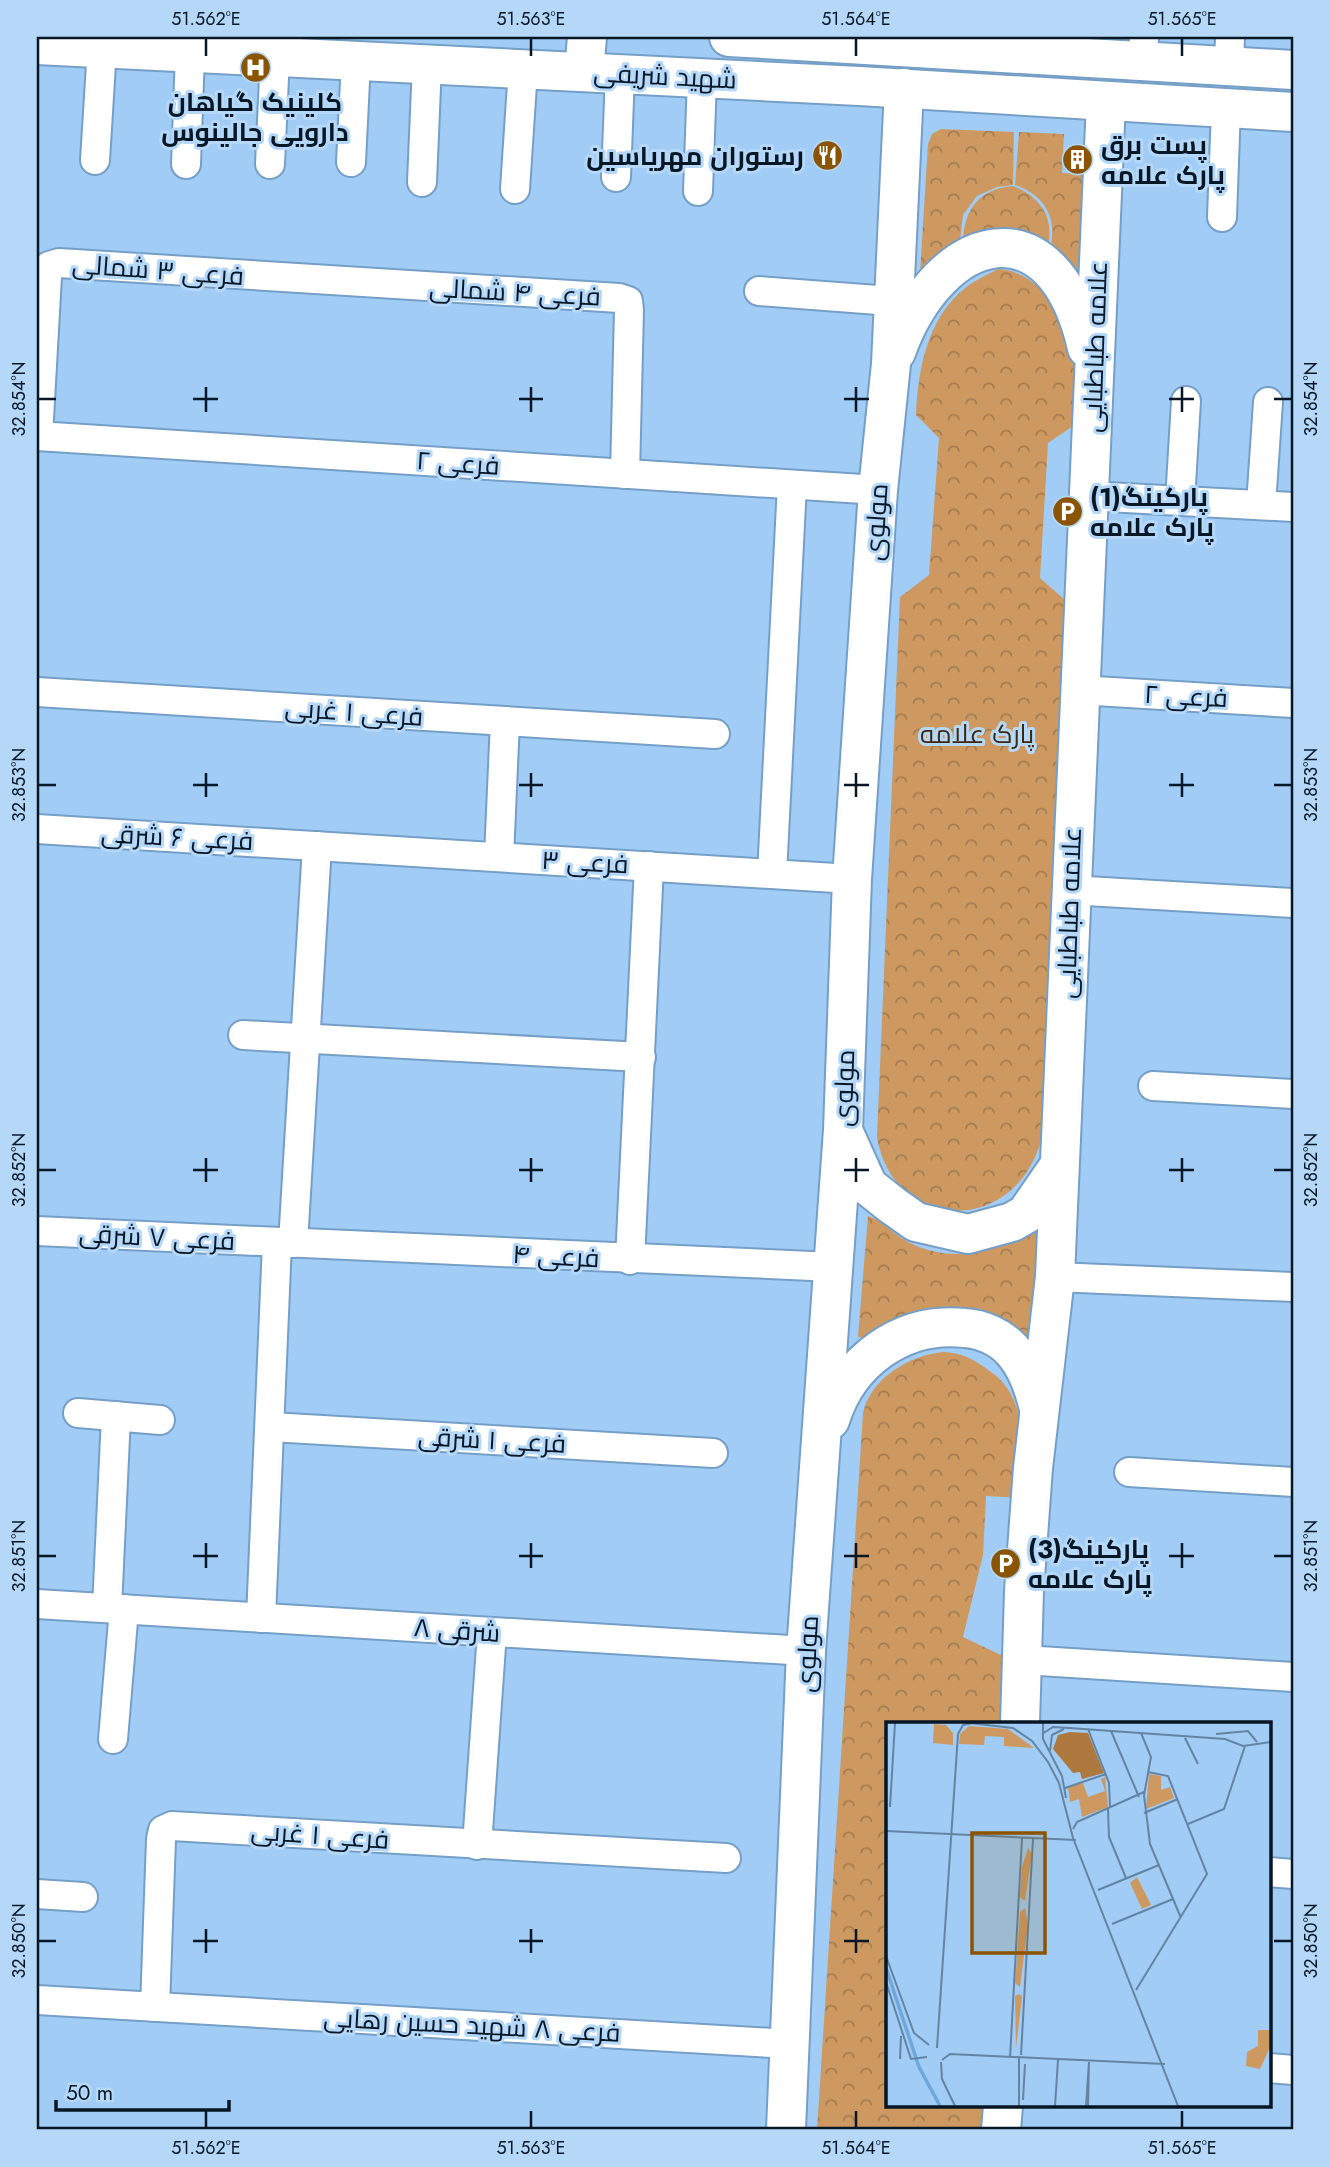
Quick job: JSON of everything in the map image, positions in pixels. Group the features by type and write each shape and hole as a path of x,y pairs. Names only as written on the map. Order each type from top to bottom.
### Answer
{"street":[{"name":"شهید شریفی","path":"729,37 1230,52 1293,70"},
{"name":"شهید شریفی","path":"37,45 523,69 597,61 702,78 1293,112"},
{"path":"95,160 102,48"},
{"path":"186,164 190,52"},
{"path":"270,164 275,56"},
{"path":"351,162 356,61"},
{"path":"597,61 616,177"},
{"path":"422,182 427,64"},
{"path":"515,189 523,69"},
{"path":"698,191 702,78"},
{"name":"مولوی","path":"786,2130 806,1651 843,1130 852,879 878,490 891,365 891,301 904,88"},
{"name":"علامه طباطبایی","path":"1020,1722 1024,1591 1033,1468 1041,1417 1055,1277 1069,890 1105,101"},
{"path":"1222,217 1226,108"},
{"path":"891,365 910,320 946,270 983,249 1003,247 1025,253 1054,272 1071,299 1083,329 1094,380"},
{"name":"فرعی ۳ شمالی","path":"37,436 49,266 59,263 354,283"},
{"name":"فرعی ۴ شمالی","path":"354,283 628,301 625,474"},
{"path":"759,291 891,301"},
{"path":"1180,501 1186,401"},
{"path":"1261,505 1268,402"},
{"name":"فرعی ۲","path":"37,436 878,490"},
{"path":"772,874 792,485"},
{"path":"1089,496 1293,507"},
{"name":"فرعی ۲","path":"1079,690 1293,703"},
{"name":"فرعی ۱ غربی","path":"37,692 505,721"},
{"path":"499,857 505,721 715,734"},
{"name":"فرعی ۶ شرقی","path":"37,829 317,846"},
{"path":"261,1618 271,1427 285,1243 307,1038 317,846"},
{"name":"فرعی ۳","path":"317,846 852,879"},
{"path":"630,1260 649,866"},
{"path":"1069,890 1293,903"},
{"path":"243,1035 641,1057"},
{"path":"1153,1086 1293,1094"},
{"path":"843,1130 868,1186 916,1222 940,1230 968,1234 1013,1222 1026,1214 1060,1165"},
{"name":"فرعی ۷ شرقی","path":"37,1231 285,1243"},
{"name":"فرعی ۴","path":"285,1243 630,1260 834,1266"},
{"path":"1055,1277 1293,1287"},
{"path":"822,1445 834,1407 852,1376 898,1337 916,1330 950,1326 977,1329 998,1338 1012,1349 1029,1374 1041,1417"},
{"path":"78,1413 160,1420"},
{"path":"113,1740 116,1416"},
{"name":"فرعی ۱ شرقی","path":"271,1427 713,1453"},
{"path":"1129,1472 1293,1482"},
{"name":"۸ شرقی","path":"37,1604 806,1651"},
{"path":"492,1632 477,1845 726,1858"},
{"path":"1024,1660 1293,1677"},
{"name":"فرعی ۱ غربی","path":"155,2007 163,1830 172,1826 477,1845"},
{"path":"1270,1872 1293,1874"},
{"path":"37,1895 83,1897"},
{"name":"فرعی ۸ شهید حسین رهایی","path":"37,2000 790,2043"},
{"path":"1270,2068 1293,2070"},
{"path":"1001,2130 1003,2108"}],"green space":[{"path":"941,129 1014,132 1013,185 997,187 977,196 963,215 960,241 919,289 928,144 932,134"},
{"path":"1019,132 1064,134 1062,173 1093,174 1085,291 1049,253 1052,241 1051,220 1042,203 1015,185"},
{"path":"1013,186 1033,197 1045,212 1049,231 1046,253 963,241 967,219 976,202 991,191"},
{"name":"پارک علامه","path":"998,269 1015,272 1030,280 1054,306 1063,322 1079,373 1079,422 1048,443 1040,578 1066,601 1041,1141 1026,1173 1005,1195 980,1207 954,1211 928,1205 905,1191 887,1168 877,1137 900,597 929,575 939,438 916,415 919,381 927,346 941,315 951,301 972,283"},
{"path":"868,1216 910,1243 927,1250 960,1254 993,1248 1039,1225 1038,1348 858,1337"},
{"path":"943,1352 971,1359 1001,1381 1011,1395 1018,1410 1021,1427 1021,1498 986,1496 983,1555 963,1637 1007,1658 1005,1722 886,1722 886,2108 983,2108 981,2130 817,2130 863,1413 867,1400 883,1379 904,1364"}],"place":[{"name":"کلینیک گیاهان دارویی جالینوس","path":"255,67"},
{"name":"رستوران مهریاسین","path":"827,156"},
{"name":"پست برق پارک علامه","path":"1078,160"},
{"name":"پارکینگ(1) پارک علامه","path":"1067,512"},
{"name":"پارکینگ(3) پارک علامه","path":"1005,1564"}]}
